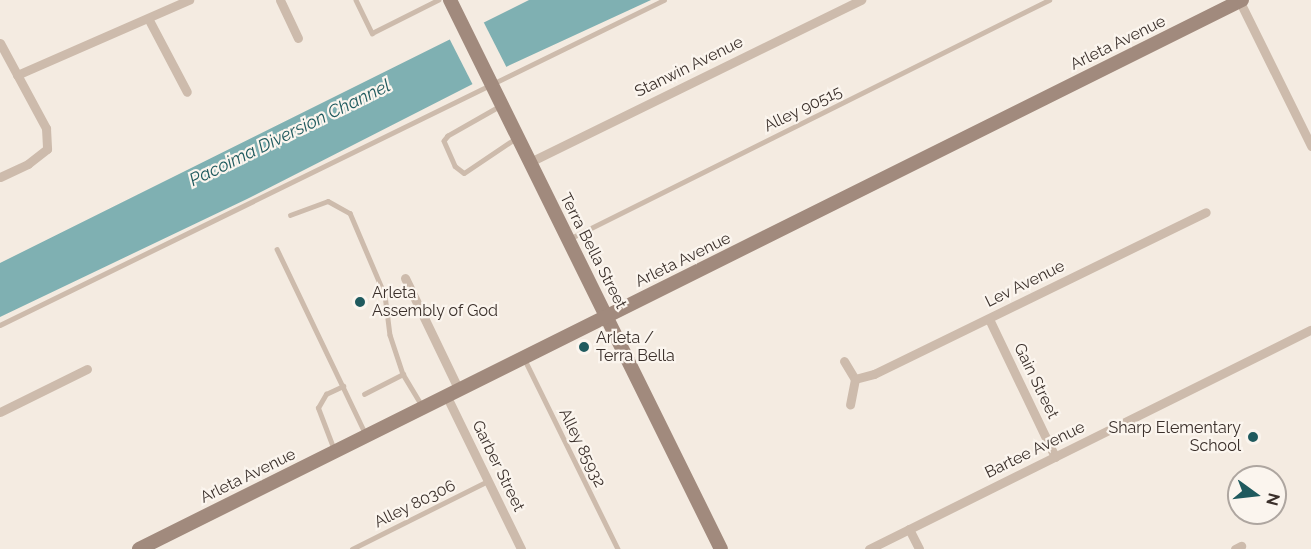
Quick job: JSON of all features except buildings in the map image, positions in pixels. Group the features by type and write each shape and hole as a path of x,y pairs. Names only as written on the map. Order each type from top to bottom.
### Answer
{"main road":[{"name":"Terra Bella Street","path":"450,0 721,549"},
{"name":"Arleta Avenue","path":"139,549 1240,0"}],"street":[{"path":"17,75 149,20 189,0"},
{"path":"280,0 298,38"},
{"name":"Stanwin Avenue","path":"530,162 861,0"},
{"path":"1240,0 1311,146"},
{"path":"149,20 187,92"},
{"path":"0,43 46,128 46,149 28,164 0,177"},
{"name":"Lev Avenue","path":"855,379 874,375 1206,212"},
{"name":"Garber Street","path":"405,278 488,481 521,549"},
{"name":"Gain Street","path":"989,319 1055,457"},
{"name":"Bartee Avenue","path":"868,549 1310,332"},
{"path":"844,361 855,379 850,405"},
{"path":"0,412 87,369"},
{"path":"909,529 919,549"}],"lane":[{"path":"356,0 372,33 438,0"},
{"path":"0,325 490,82 664,0"},
{"name":"Alley 90515","path":"568,240 1049,0"},
{"path":"502,105 448,136 444,141 455,166 464,173 518,137"},
{"path":"290,215 328,201 350,213 385,295 390,335 403,374 423,408"},
{"path":"277,249 367,436"},
{"name":"Alley 85932","path":"524,358 618,549"},
{"path":"364,394 403,374"},
{"path":"335,452 318,408 326,394 343,386"},
{"name":"Alley 80306","path":"352,549 488,481"}],"water":[{"name":"Pacoima Diversion Channel","path":"529,0 651,0 510,65 247,199 0,317 0,263"}],"pier":[{"path":"482,19 507,69 474,86 448,36"}],"place":[{"name":"Arleta Assembly of God","path":"360,302"},
{"name":"Arleta / Terra Bella","path":"584,347"},
{"name":"Sharp Elementary School","path":"1253,437"}]}
